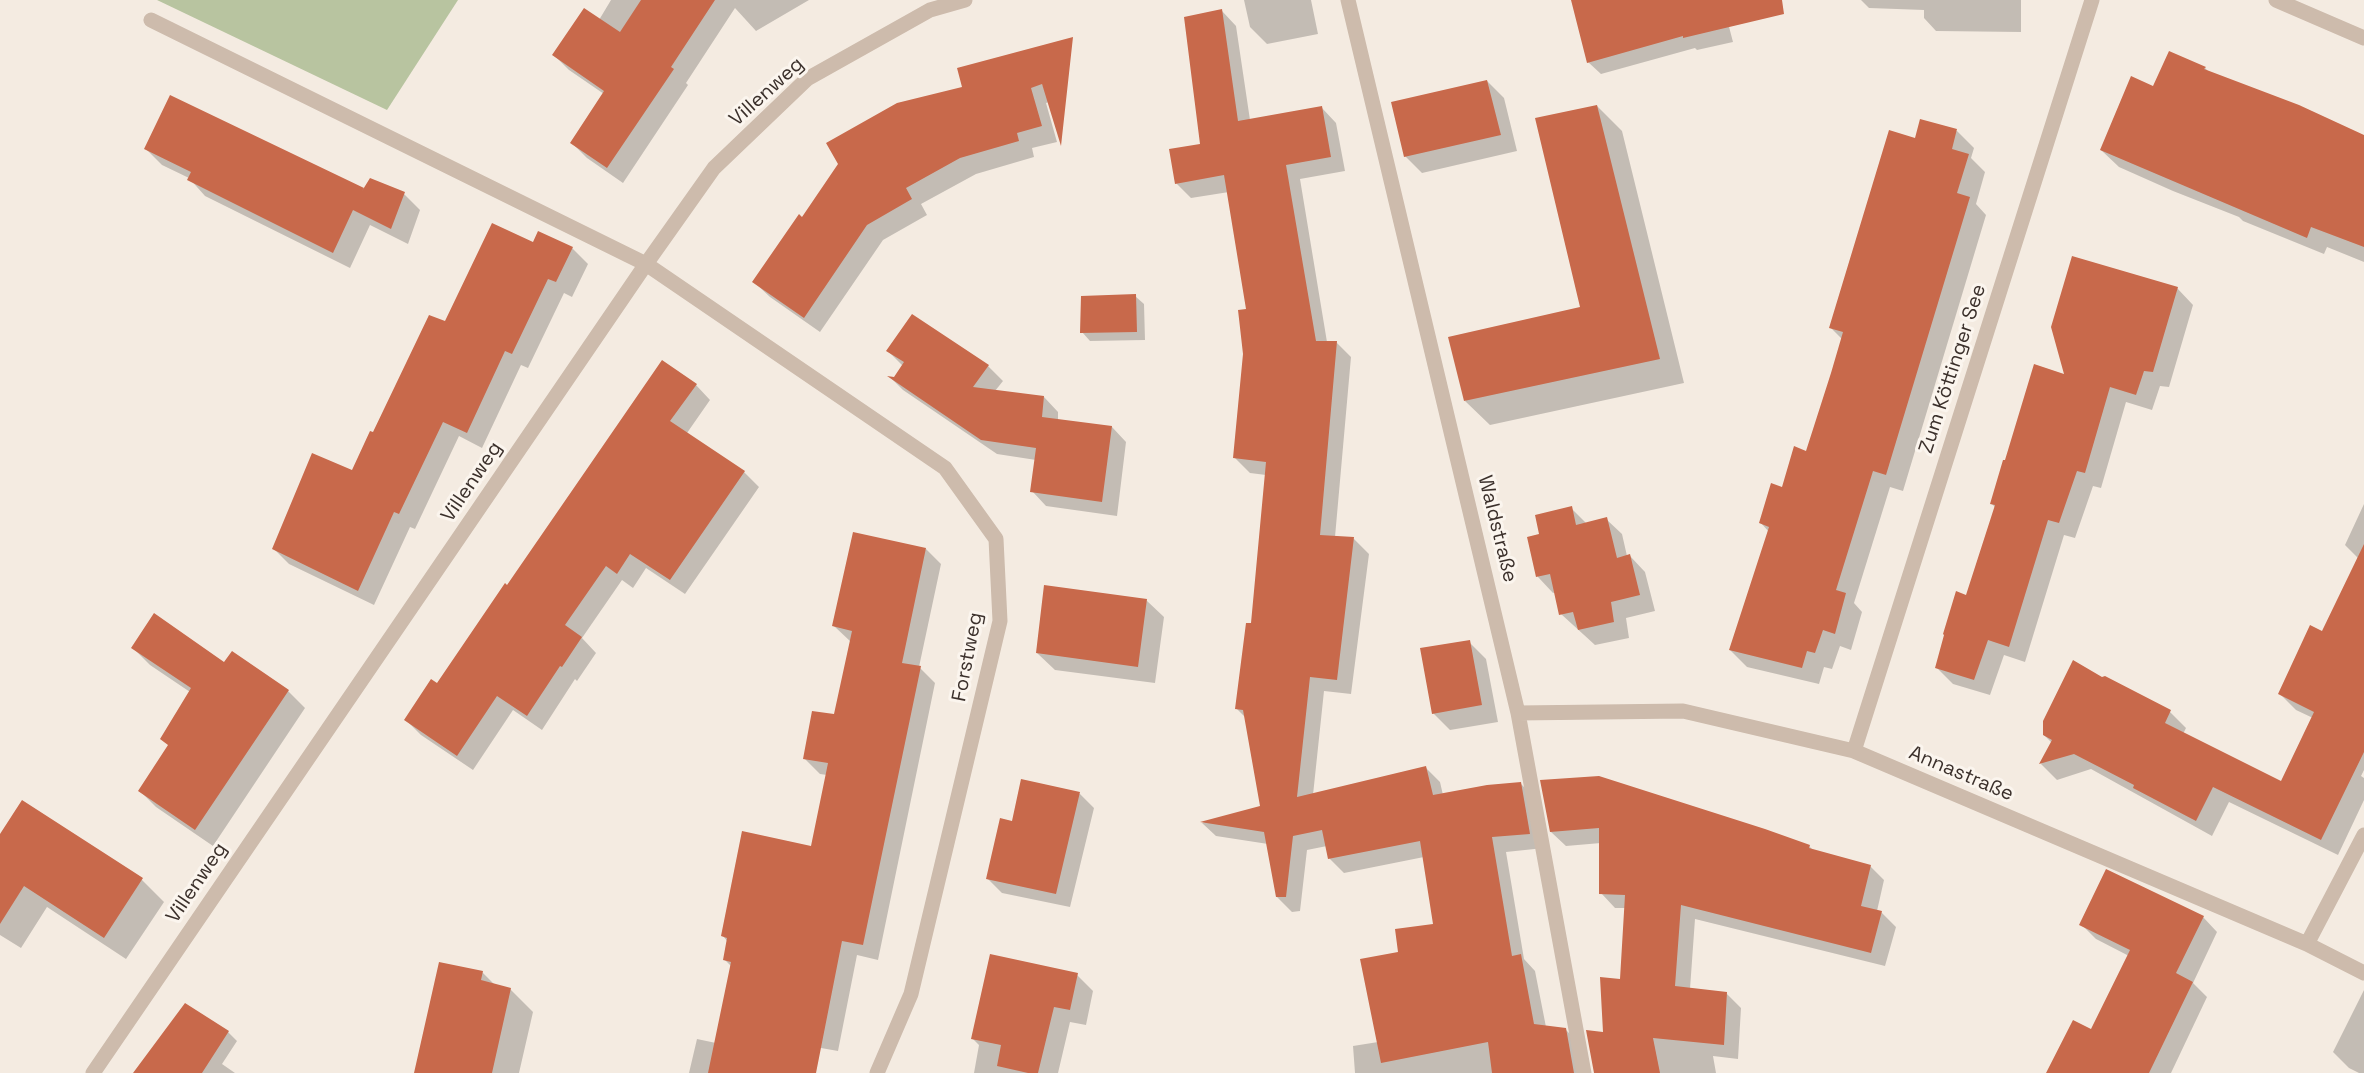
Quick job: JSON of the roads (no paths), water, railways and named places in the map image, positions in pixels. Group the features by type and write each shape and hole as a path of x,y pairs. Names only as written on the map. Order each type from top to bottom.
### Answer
{"street":[{"name":"Villenweg","path":"93,1073 714,168 807,79 930,10 965,0"},
{"name":"Waldstraße","path":"1348,0 1518,713 1584,1073"},
{"name":"Zum Köttinger See","path":"1854,751 2092,0"},
{"path":"2276,0 2364,38"},
{"name":"Forstweg","path":"151,20 646,264 945,468 996,539 1000,621 910,994 877,1073"},
{"name":"Annastraße","path":"1518,713 1683,711 1854,751 2307,944 2364,973"},
{"path":"2307,944 2364,835"}]}
